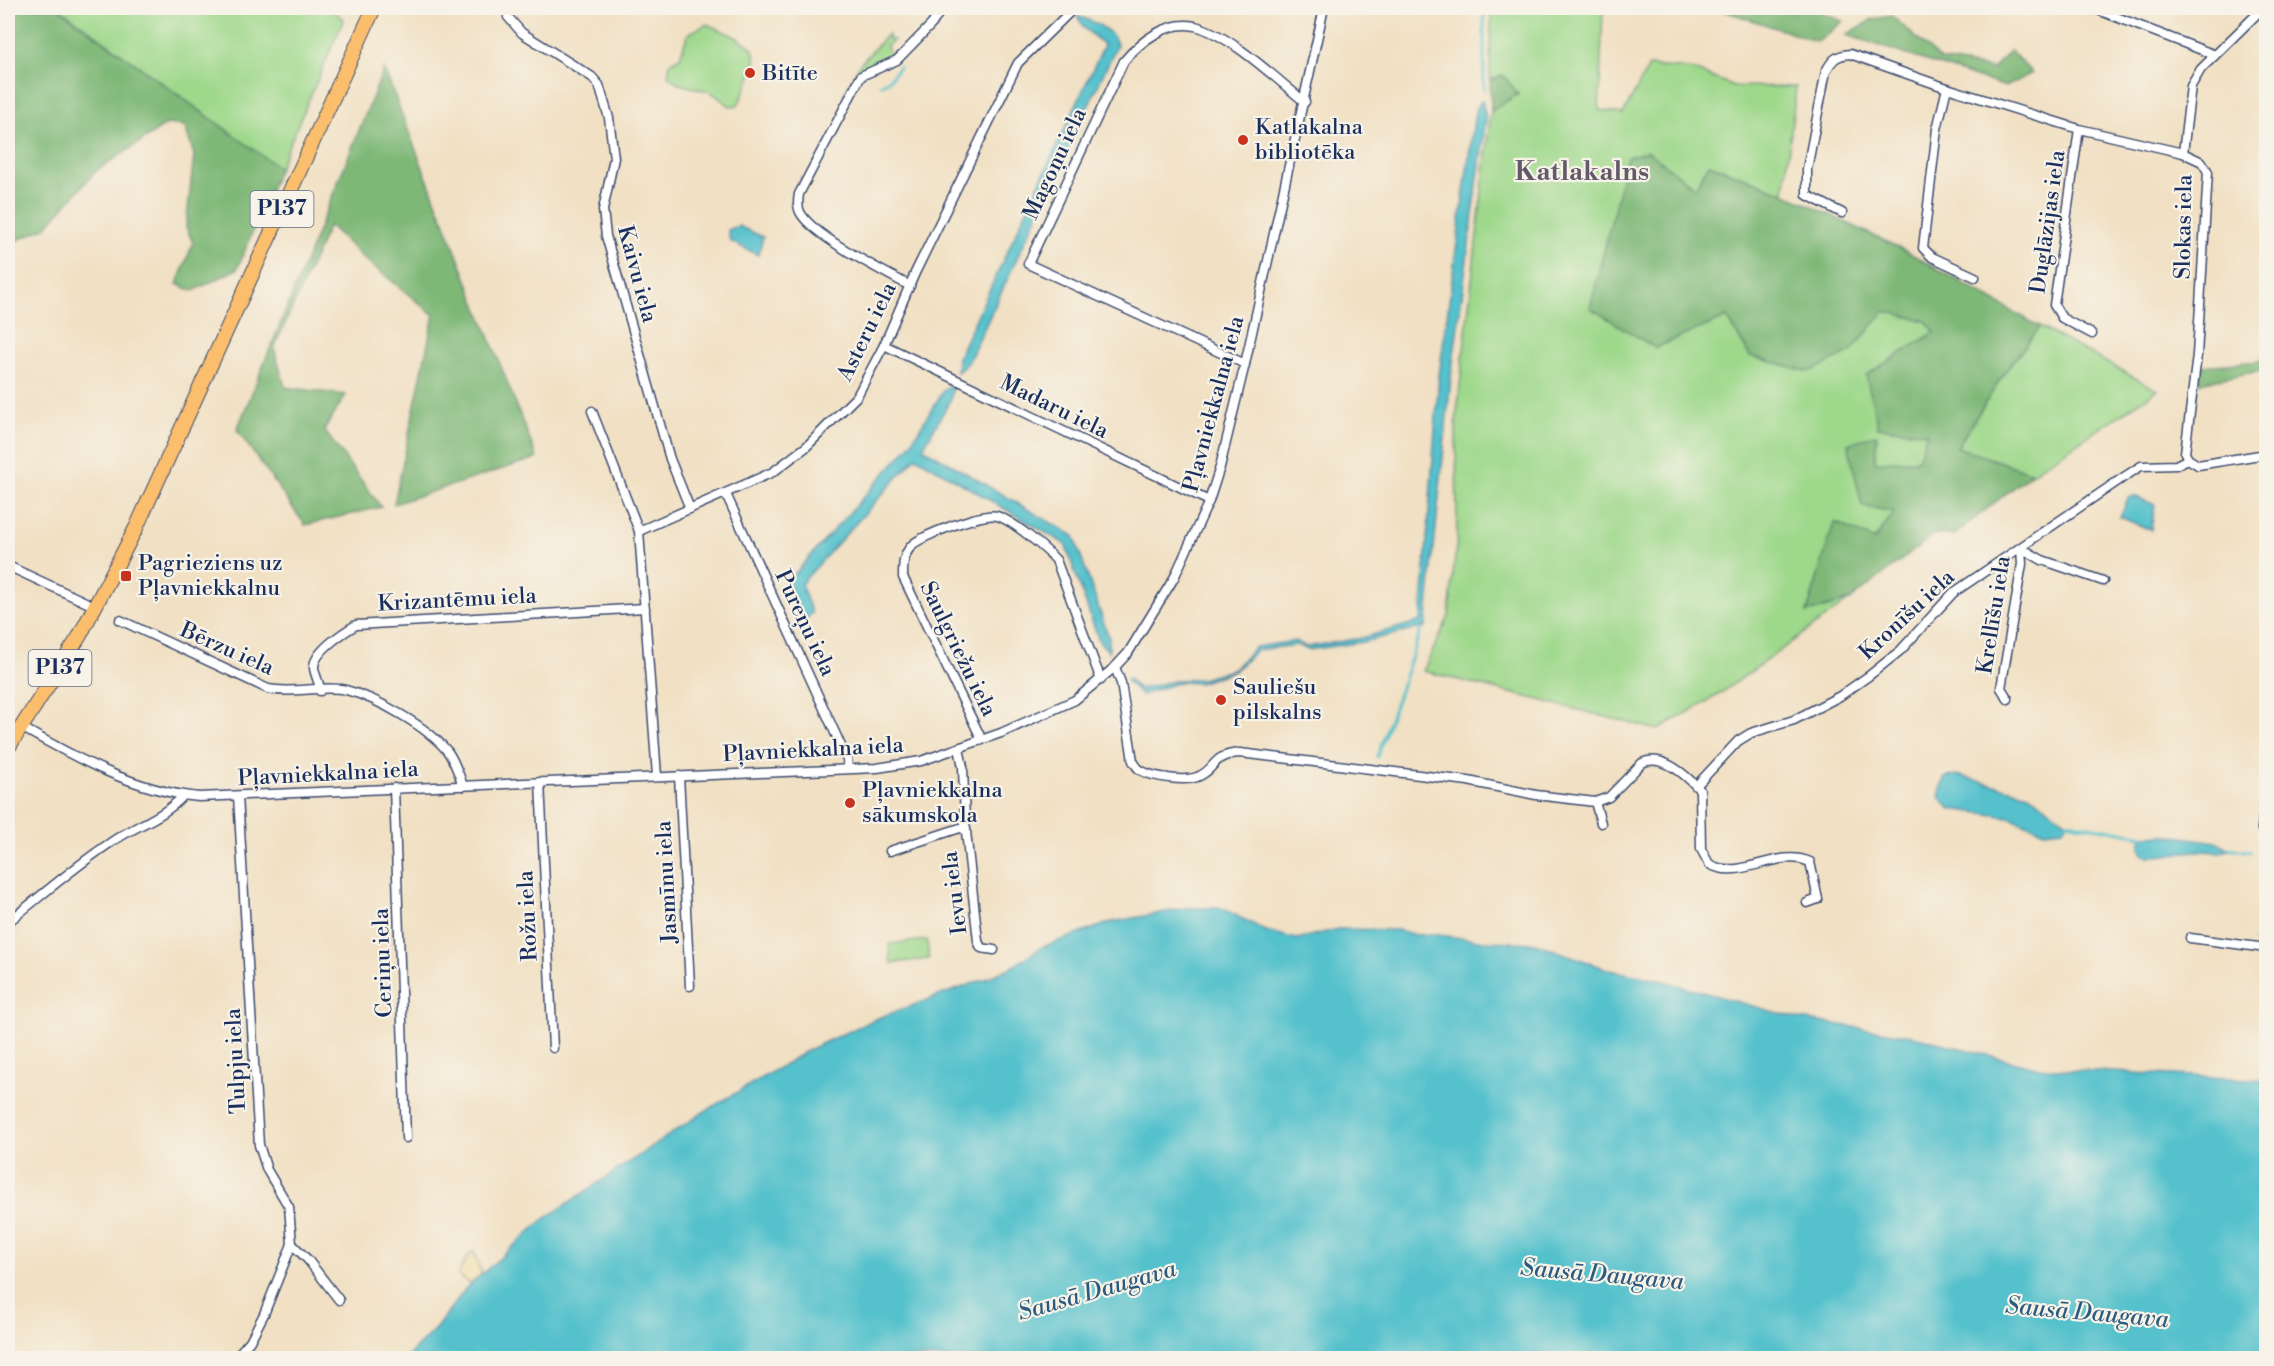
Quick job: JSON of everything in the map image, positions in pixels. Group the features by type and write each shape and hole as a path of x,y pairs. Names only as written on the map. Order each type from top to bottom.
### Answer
{"main road":[{"name":"P137","path":"8,748 96,606 136,528 374,8"}],"street":[{"path":"910,286 830,240 808,223 800,213 799,194 861,76 897,60 932,24 942,8"},
{"name":"Pļavniekkalna iela","path":"21,728 107,772 183,795 238,796 877,768 921,761 1057,710 1101,680 1128,653 1174,578 1209,501 1245,364 1305,102 1324,8"},
{"path":"2093,8 2215,55"},
{"name":"Slokas iela","path":"2188,459 2185,453 2193,381 2208,172 2202,162 2183,153 2191,86 2215,55 2263,8"},
{"name":"Asteru iela","path":"639,531 726,494 789,461 857,396 884,345 910,286 1018,63 1067,9"},
{"name":"Kaivu iela","path":"508,17 522,33 592,77 604,98 614,158 603,210 606,236 670,459 690,509"},
{"name":"Magoņu iela","path":"1245,364 1028,264 1124,61 1139,43 1165,30 1192,26 1202,29 1232,45 1305,102"},
{"path":"1842,213 1807,195 1807,169 1826,71 1832,60 1839,55 1850,54 1947,88 2079,129"},
{"path":"1947,88 1937,129 1923,248 1932,256 1975,277"},
{"name":"Duglāzijas iela","path":"2092,334 2061,318 2054,305 2079,129 2183,153"},
{"name":"Madaru iela","path":"884,345 1209,501"},
{"path":"591,411 639,531 657,776"},
{"name":"Kronīšu iela","path":"1696,786 1738,741 1757,731 1794,720 1870,675 1901,650 1953,593 2141,466 2176,465 2188,459 2198,465 2266,454"},
{"name":"Pureņu iela","path":"726,494 847,759 848,768"},
{"name":"Saulgriežu iela","path":"982,740 903,577 903,561 912,545 971,517 996,516 1043,546 1056,560 1101,680"},
{"name":"Krellīšu iela","path":"2021,548 2042,560 2103,581"},
{"name":"Krellīšu iela","path":"2008,699 2001,688 2022,564 2021,548"},
{"path":"8,566 96,606"},
{"name":"Krizantēmu iela","path":"320,691 314,667 316,661 330,643 356,625 645,608"},
{"name":"Bērzu iela","path":"120,620 268,689 281,692 345,690 391,710 435,738 449,754 463,786"},
{"path":"1115,667 1121,683 1133,761 1139,770 1148,774 1191,779 1205,773 1220,757 1240,753 1458,779 1544,796 1595,802 1609,797 1642,763 1648,760 1663,760 1696,786 1702,797 1701,849 1709,864 1721,869 1799,857 1810,862 1818,898 1807,903"},
{"name":"Ievu iela","path":"959,748 963,767 966,830 978,941 981,948 994,950"},
{"name":"Jasmīnu iela","path":"680,776 690,986"},
{"name":"Rožu iela","path":"540,782 553,1048"},
{"path":"2262,829 2266,787"},
{"name":"Ceriņu iela","path":"394,788 406,1138"},
{"path":"8,922 88,858 112,841 172,808 183,795"},
{"name":"Tulpju iela","path":"238,796 259,1145 267,1170 289,1207 291,1245"},
{"path":"1595,802 1601,823"},
{"path":"890,851 941,833 960,828 966,830"},
{"path":"2190,938 2266,948"},
{"path":"235,1359 250,1341 261,1320 291,1245 308,1260 339,1300"}],"green space":[{"path":"11,8 58,8 279,168 237,269 193,291 177,284 193,243 186,227 194,155 185,126 167,124 96,171 45,228 8,244 8,11"},
{"path":"59,8 329,8 344,19 279,168"},
{"path":"1491,8 1603,8 1599,110 1623,114 1649,66 1691,69 1734,86 1796,87 1784,193 1709,164 1696,188 1647,151 1655,348 1727,317 1750,356 1850,353 1884,311 1926,321 1935,332 1927,433 1919,460 1875,462 1877,435 1848,444 1894,512 1875,540 1835,522 1807,613 1850,600 1721,693 1658,730 1423,671 1449,616 1457,537 1456,421 1491,111 1518,94 1503,75 1490,80"},
{"path":"1715,8 1758,8 1771,13 1775,8 1810,8 1843,21 1818,42"},
{"path":"1892,16 1941,60 1993,69 2010,50 2032,73 2006,87 1846,35 1873,19"},
{"path":"706,24 740,39 754,52 753,72 738,105 730,106 711,92 679,84 668,76 670,63 680,57 688,34"},
{"path":"888,34 888,39 894,40 887,46 892,60 859,73 849,91 844,95 859,65"},
{"path":"384,69 537,458 394,504 434,315 362,257 329,225 274,348 285,387 346,395 324,430 381,507 305,525 237,430"},
{"path":"1503,75 1518,94 1491,111 1490,80"},
{"path":"1647,151 1695,188 1709,164 1784,193 1906,251 2040,327 2005,372 1957,447 2032,473 1954,535 1935,534 1850,600 1807,613 1834,522 1875,540 1894,512 1862,506 1848,444 1877,434 1875,462 1918,460 1927,433 1878,427 1866,375 1935,332 1926,321 1884,311 1850,353 1809,372 1750,356 1727,317 1655,348 1590,308 1627,157"},
{"path":"2040,327 2158,390 2032,473 1957,447 2005,372"},
{"path":"2266,356 2266,376 2259,371 2199,383 2202,366 2259,361"},
{"path":"927,940 929,959 891,963 889,944"}],"sand":[{"path":"474,1252 482,1274 470,1285 458,1274 470,1253"}],"water":[{"path":"1077,16 1107,30 1117,45 968,363 957,372 958,357 1104,45 1084,28"},
{"path":"1482,100 1486,119 1451,377 1426,627 1363,642 1308,650 1297,645 1257,650 1234,671 1199,683 1180,682 1141,695 1126,680 1128,678 1139,689 1179,680 1202,679 1234,669 1255,647 1296,641 1306,647 1362,638 1421,621 1439,375 1475,111"},
{"path":"738,226 763,237 758,255 730,241 728,230"},
{"path":"953,382 951,399 923,448 1074,536 1109,638 1109,652 1099,641 1065,544 916,457 801,584 812,613 806,619 797,607 789,583 790,579 909,446 943,391"},
{"path":"2134,496 2155,505 2151,530 2120,517 2128,498"},
{"path":"1956,775 2029,794 2067,822 2063,829 2044,831 2009,817 1951,809 1939,797 1944,778"},
{"path":"2167,835 2217,842 2229,850 2194,851 2159,856 2145,856 2141,851 2143,836"},
{"name":"Sausā Daugava","path":"1187,908 1222,908 1266,931 1297,939 1338,929 1398,930 1416,935 1431,934 1485,941 1535,943 1610,970 1663,981 1800,1019 1913,1036 2039,1068 2266,1080 2266,1358 406,1358 436,1328 466,1288 543,1220 702,1113 812,1048 878,1018 985,979 1012,967 1042,947 1112,922"}],"waterway":[{"path":"1484,8 1484,90"},
{"path":"880,85 889,80 899,67"},
{"path":"1377,757 1421,630"},
{"path":"2067,822 2143,836"},
{"path":"2229,848 2251,852"},
{"path":"2254,940 2266,942"}],"place":[{"name":"Bitīte","path":"750,73"},
{"name":"Katlakalna bibliotēka","path":"1243,140"},
{"name":"Pagrieziens uz Pļavniekkalnu","path":"126,576"},
{"name":"Sauliešu pilskalns","path":"1221,700"},
{"name":"Pļavniekkalna sākumskola","path":"850,803"}],"district":[{"name":"Katlakalns","path":"1582,172"}]}
